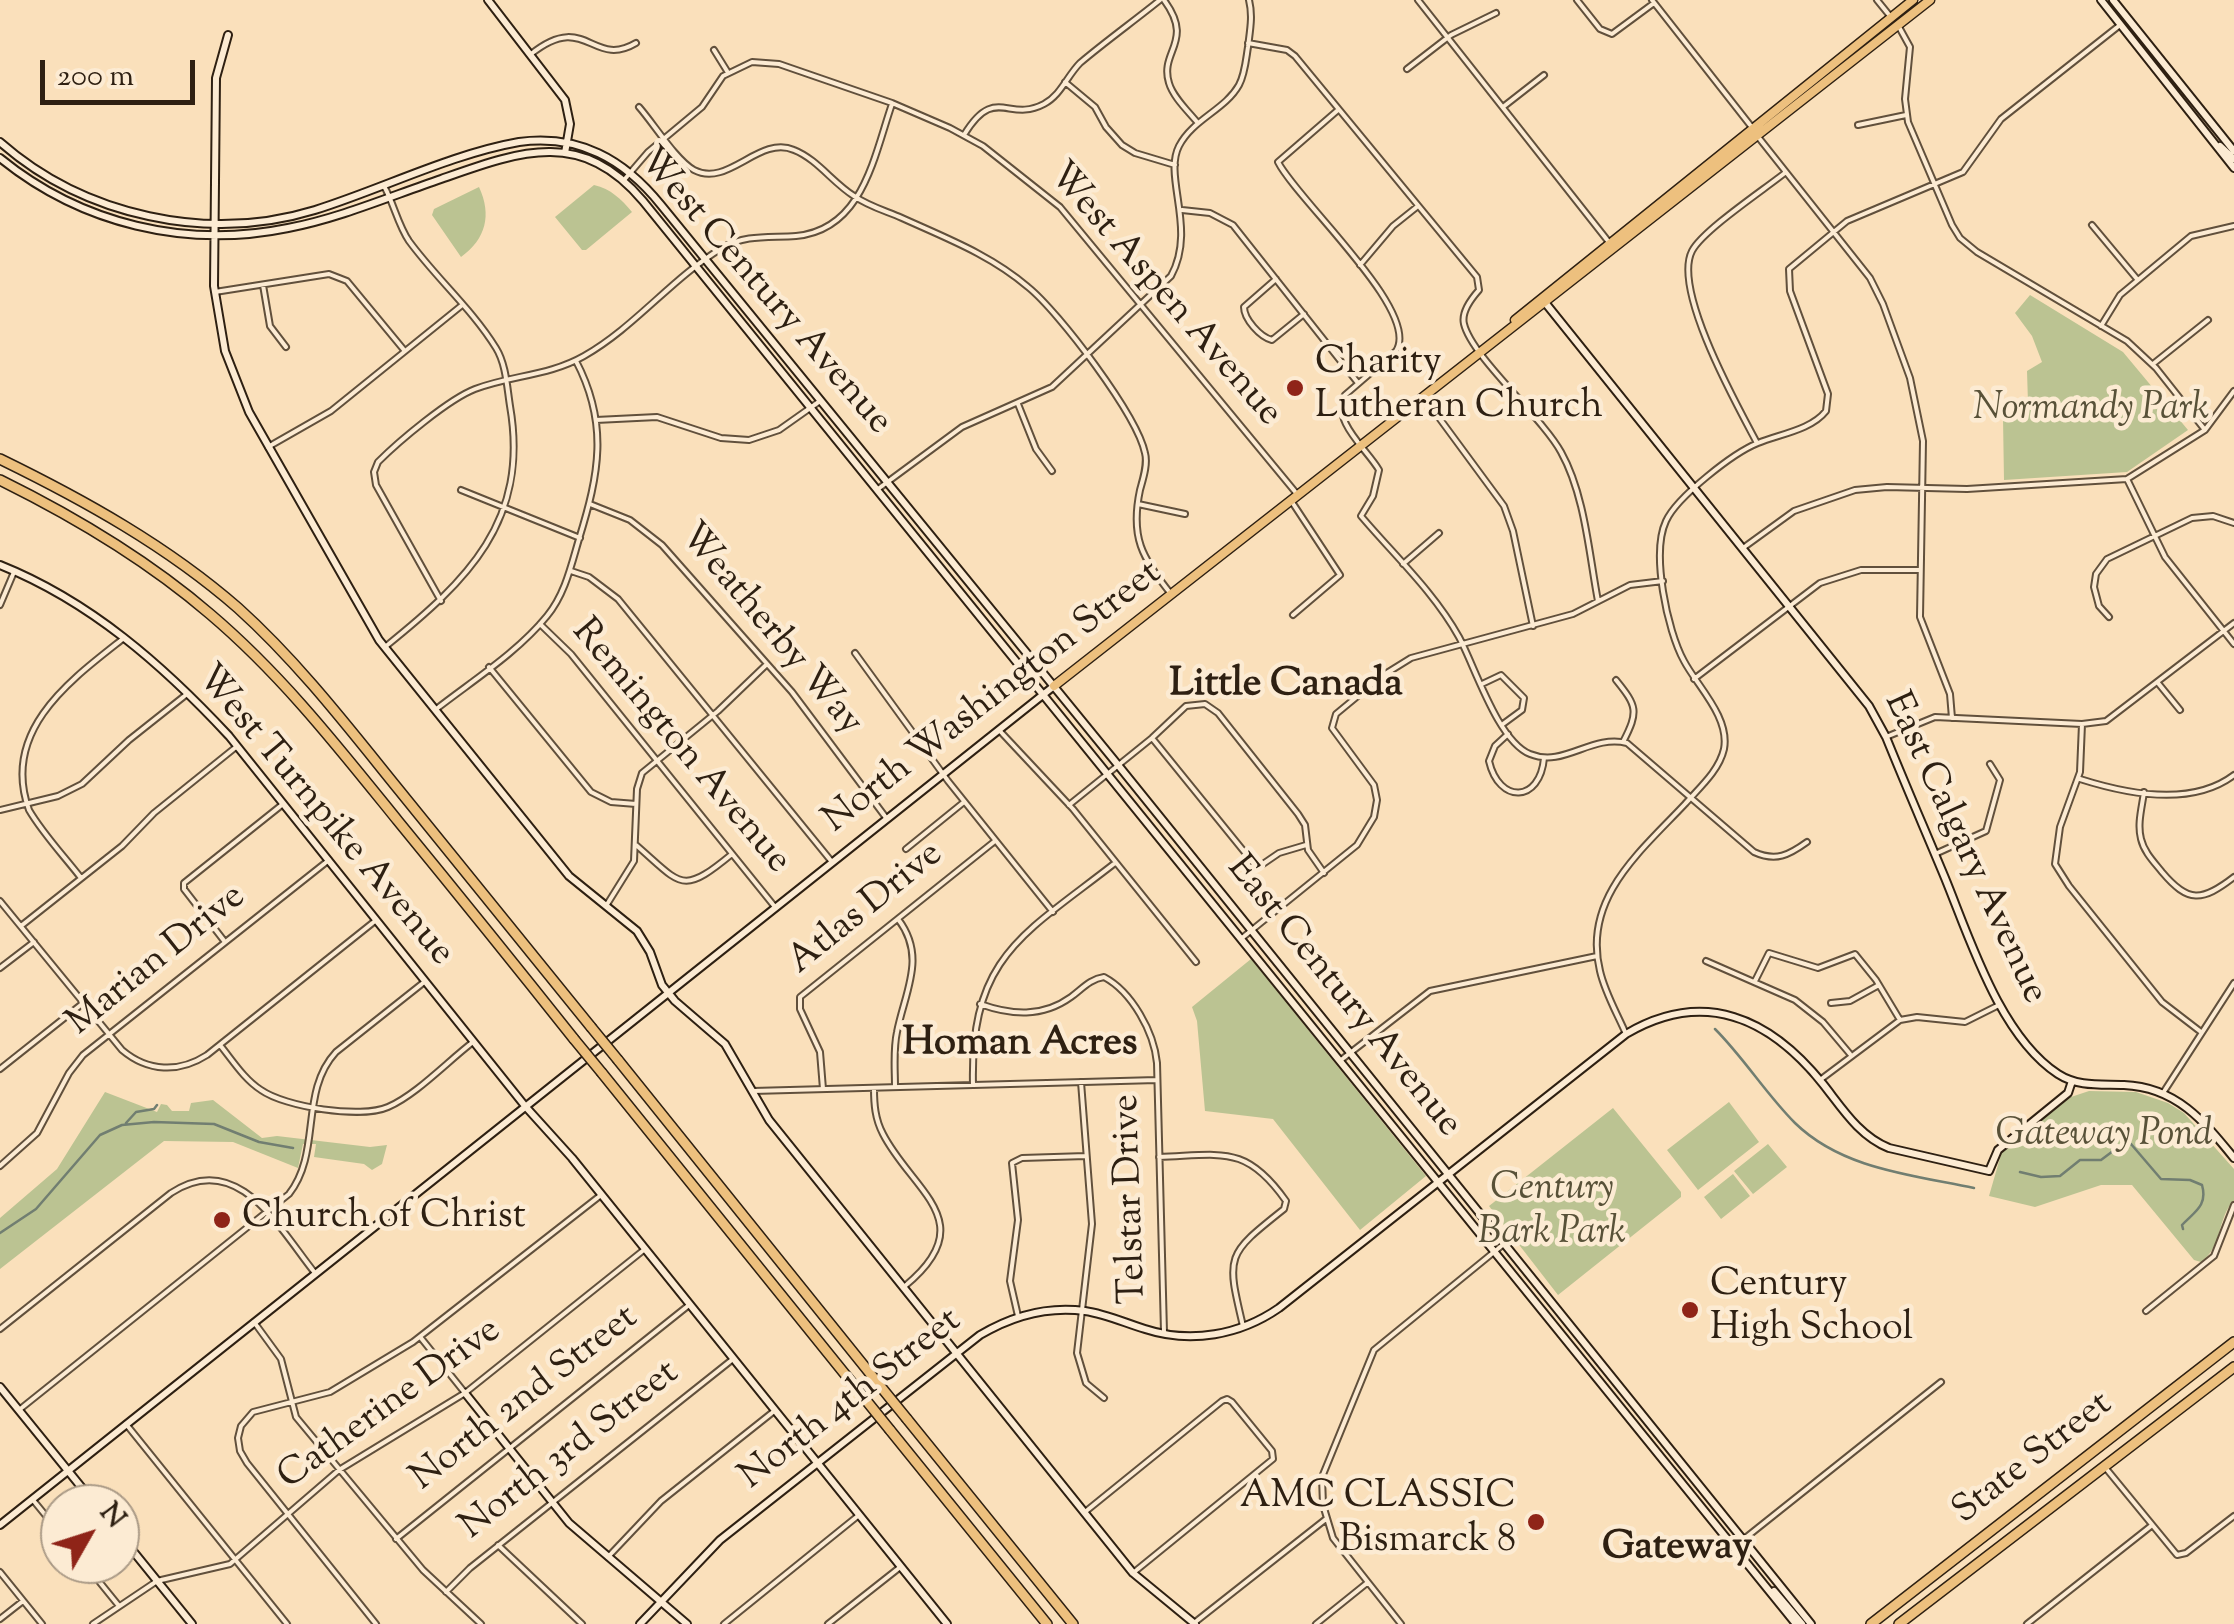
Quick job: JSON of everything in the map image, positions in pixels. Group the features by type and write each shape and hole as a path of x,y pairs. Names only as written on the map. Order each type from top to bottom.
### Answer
{"highway":[{"path":"0,459 74,496 143,538 210,586 260,630 340,717 1073,1624"},
{"path":"0,480 93,529 155,570 257,656 322,726 1047,1624"},
{"name":"State Street","path":"1870,1624 2234,1342"},
{"name":"State Street","path":"1899,1624 2234,1367"},
{"path":"1861,1624 1907,1596"},
{"path":"1880,1624 1907,1596"}],"main road":[{"name":"North Washington Street","path":"1054,686 1757,135 1894,21 1913,0"},
{"name":"North Washington Street","path":"1894,21 1930,0"}],"street":[{"path":"488,0 565,100 570,124 565,153"},
{"path":"964,135 985,109 1036,107 1053,98 1082,62 1162,0 1176,18 1178,30 1169,84 1197,122"},
{"path":"878,489 954,432 1052,387 1171,276 1179,262 1183,226 1175,164 1180,144 1197,122 1238,86 1252,17 1249,0"},
{"path":"1418,0 1612,246"},
{"path":"1578,0 1608,34 1615,34 1653,2 1874,284 1910,378 1922,431 1921,623 1950,694 1952,718"},
{"path":"1877,0 1910,48 1906,115 1954,229 1968,246 2127,341 2153,364 2205,430"},
{"path":"2101,0 2234,168"},
{"path":"2113,0 2234,151"},
{"path":"2108,8 2119,16 2124,14"},
{"path":"1407,69 1447,37 1496,13"},
{"path":"1626,1034 1597,956 1599,920 1614,883 1716,768 1724,740 1720,720 1673,635 1663,580 1663,529 1673,508 1739,454 1814,422 1828,407 1828,394 1787,279 1791,266 1850,219 1966,169 2001,118 2120,24 2145,40"},
{"path":"228,35 216,78 214,236 215,292 232,371 268,447 384,647 569,876 642,937 668,993 721,1038 769,1120 1133,1572 1194,1624 1326,1520"},
{"path":"531,54 561,36 613,51 636,43"},
{"path":"1248,43 1293,53 1477,277 1479,290 1464,319 1480,351 1561,452 1582,516 1598,601"},
{"path":"623,180 702,106 728,72 714,50"},
{"name":"West Aspen Avenue","path":"728,72 752,62 772,63 892,103 964,135 1023,175 1060,207 1294,497 1340,576 1293,615"},
{"path":"1504,107 1544,75"},
{"path":"1065,82 1094,108 1122,146 1175,164"},
{"path":"440,601 376,485 375,466 383,457 460,396 576,361 726,246 746,238 818,231 838,220 858,199 892,103"},
{"path":"640,108 689,166 707,174 771,148 790,148 858,199 998,264 1050,307 1128,418 1146,454 1138,504 1140,548 1171,594"},
{"path":"1338,110 1278,162 1383,297 1401,340 1396,352 1344,394 1339,410 1380,470 1374,496 1361,516 1444,612 1502,724 1524,751 1544,758 1558,757 1600,741 1623,742 1759,854 1781,857 1807,842"},
{"path":"1858,124 1906,115"},
{"name":"West Century Avenue","path":"0,142 43,175 93,200 159,218 214,224 292,216 503,145 536,140 568,142 605,155 630,172 706,260 1054,686"},
{"path":"2211,140 2234,159"},
{"name":"West Century Avenue","path":"0,158 51,192 117,222 160,232 214,236 291,228 516,153 565,153 596,164 623,180 698,267 1045,693"},
{"path":"1758,443 1708,348 1689,259 1700,241 1787,172"},
{"path":"384,186 407,238 496,348 506,382 516,458 503,509 474,564 440,601 384,647"},
{"path":"1360,265 1393,226 1418,206"},
{"path":"1181,210 1210,214 1233,225 1358,383"},
{"path":"2092,225 2138,280"},
{"path":"2101,326 2120,295 2194,234 2234,226"},
{"path":"215,292 339,275 405,351"},
{"path":"1276,279 1244,307 1244,314 1264,338 1272,340 1304,314"},
{"path":"263,285 270,326 286,347"},
{"name":"East Calgary Avenue","path":"1543,300 1863,698 1886,736 1999,1005 2044,1063 2072,1081"},
{"path":"268,447 331,411 462,305"},
{"path":"2153,364 2208,320"},
{"path":"435,710 540,624 560,595 599,464 590,391 576,361"},
{"path":"1743,548 1787,515 1838,494 1872,488 1974,488 2128,479 2205,430 2234,391"},
{"path":"1423,396 1504,506 1533,626"},
{"path":"596,420 657,417 721,438 749,440 779,430 821,400"},
{"path":"1017,402 1033,443 1052,471"},
{"path":"2128,479 2170,564 2234,644"},
{"path":"462,490 580,538"},
{"name":"Weatherby Way","path":"590,504 630,520 655,539 808,713 887,819"},
{"path":"1138,504 1185,514"},
{"path":"2109,617 2095,594 2094,580 2099,568 2112,556 2199,516 2234,522"},
{"path":"1403,564 1439,533"},
{"name":"West Turnpike Avenue","path":"0,565 64,595 124,638 188,693 238,746 947,1624"},
{"path":"570,570 590,577 618,599 832,862"},
{"path":"1694,679 1820,583 1869,570 1920,570"},
{"path":"0,605 14,571"},
{"path":"1242,938 1362,840 1374,817 1377,800 1370,778 1338,738 1332,720 1399,665 1424,654 1574,614 1630,585 1663,580"},
{"path":"1886,736 1926,719 2082,724 2113,717 2234,623"},
{"name":"Remington Avenue","path":"540,624 571,654 776,907"},
{"path":"35,712 124,638"},
{"path":"856,653 964,802 1052,912"},
{"path":"606,906 630,869 636,844 640,778 767,664"},
{"path":"489,667 591,792 612,802 636,804"},
{"path":"1482,684 1502,675 1524,698 1522,710 1502,724"},
{"path":"1616,680 1635,709 1623,742"},
{"path":"2158,683 2180,710"},
{"name":"North Washington Street","path":"315,1274 1054,686"},
{"name":"East Century Avenue","path":"1054,686 1812,1624"},
{"path":"0,810 58,796 82,784 188,693"},
{"name":"East Century Avenue","path":"1045,693 1797,1624"},
{"path":"1069,805 1186,706 1200,704 1214,709 1298,814 1306,825 1306,845 1324,873"},
{"path":"28,724 18,758 26,804 82,878"},
{"path":"2082,724 2078,778 2060,826 2056,864 2069,886 2162,1002 2201,1032"},
{"path":"1000,730 1069,805 1196,962"},
{"path":"1508,734 1495,746 1489,761 1496,778 1509,791 1524,792 1536,784 1542,775 1544,758"},
{"path":"1152,738 1255,865 1260,866 1284,850 1306,845"},
{"path":"21,926 238,746"},
{"path":"1935,854 1986,832 2000,780 1990,764"},
{"path":"2078,778 2116,790 2191,794 2219,785 2234,775"},
{"path":"2144,792 2141,841 2148,856 2178,890 2186,895 2208,894 2234,877"},
{"path":"225,942 185,890 184,883 284,802"},
{"path":"906,849 964,802"},
{"name":"Atlas Drive","path":"824,1089 820,1052 800,1008 800,997 995,840"},
{"path":"636,844 674,877 687,882 700,879 732,854"},
{"name":"Marian Drive","path":"0,1166 37,1133 73,1066 329,860"},
{"path":"974,1085 973,1036 980,1004 1006,955 1052,912 1116,862"},
{"path":"0,901 109,1034 135,1060 162,1068 192,1064 220,1045 377,920"},
{"path":"895,1087 895,1040 914,966 910,940 898,919"},
{"path":"0,968 34,942"},
{"path":"1755,981 1769,953 1818,968 1852,955 1861,958 1900,1020"},
{"path":"1341,1060 1414,1001 1436,989 1597,956"},
{"path":"1706,961 1788,996 1810,1011 1851,1055"},
{"name":"Telstar Drive","path":"980,1004 1012,1013 1034,1012 1059,1004 1096,978 1107,978 1147,1026 1156,1050 1164,1334"},
{"path":"19,1410 288,1194 301,1175 318,1079 331,1057 425,981"},
{"path":"2162,1093 2234,984"},
{"path":"1830,1003 1850,1001 1879,985"},
{"path":"0,1070 83,1003"},
{"path":"1999,1005 1965,1022 1900,1020 1820,1080 1863,1132 1882,1145 1989,1171 1998,1150 2068,1093 2072,1081 2133,1086 2162,1093 2195,1113 2234,1158"},
{"name":"North 4th Street","path":"640,1624 720,1540 987,1331 1018,1317 1054,1310 1080,1310 1164,1334 1200,1336 1243,1328 1279,1308 1626,1034 1660,1018 1690,1012 1728,1015 1762,1027 1792,1048 1820,1080"},
{"path":"220,1045 262,1091 284,1101 364,1112 388,1107 474,1042"},
{"path":"752,1091 1157,1080"},
{"path":"1081,1082 1092,1224 1077,1346 1080,1367 1089,1386 1104,1398"},
{"path":"874,1088 882,1132 930,1195 938,1219 932,1257 904,1287"},
{"path":"1018,1317 1010,1281 1018,1220 1012,1163 1022,1158 1086,1156"},
{"path":"1159,1156 1244,1159 1260,1169 1286,1201 1284,1209 1245,1240 1233,1261 1232,1278 1243,1328"},
{"path":"0,1329 184,1186 206,1180 227,1182 249,1193 315,1274 0,1525"},
{"path":"376,1624 242,1457 238,1445 240,1426 258,1408 335,1389 420,1338 601,1195"},
{"path":"2146,1311 2214,1256 2234,1205"},
{"path":"1401,1624 1336,1542 1326,1520 1322,1478 1374,1350 1505,1242"},
{"name":"Catherine Drive","path":"157,1581 236,1560 338,1470 464,1392 645,1249"},
{"name":"North 2nd Street","path":"396,1539 690,1305"},
{"path":"254,1322 282,1359 296,1417 396,1539 473,1621 481,1624"},
{"path":"420,1338 552,1502 608,1557 687,1624"},
{"name":"North 3rd Street","path":"446,1592 464,1572 734,1359"},
{"path":"1734,1547 1942,1382"},
{"path":"0,1388 79,1484"},
{"path":"1084,1512 1227,1399 1274,1457 1133,1572"},
{"path":"608,1557 661,1502 775,1410"},
{"path":"126,1424 287,1624"},
{"path":"2104,1466 2179,1556 2234,1516"},
{"path":"33,1500 40,1509"},
{"path":"724,1624 859,1515"},
{"path":"2027,1624 2151,1526"},
{"path":"498,1545 582,1624"},
{"path":"140,1560 192,1624"},
{"path":"828,1624 900,1566"},
{"path":"0,1572 42,1624"},
{"path":"1758,1577 1797,1624"},
{"path":"94,1624 157,1581"},
{"path":"1316,1624 1368,1582"},
{"path":"101,1584 119,1606"},
{"path":"0,1619 23,1601"}],"green space":[{"path":"594,185 615,195 632,212 582,250 555,217"},
{"path":"479,187 485,207 484,226 476,242 461,257 432,215 434,209"},
{"name":"Normandy Park","path":"2030,295 2123,352 2188,430 2127,472 2004,480 2003,418 2016,405 2028,403 2027,371 2042,362 2032,336 2015,313"},
{"path":"1251,959 1426,1176 1360,1230 1273,1119 1205,1111 1197,1021 1192,1007"},
{"name":"Gateway Pond","path":"2089,1091 2136,1092 2168,1103 2184,1113 2234,1169 2234,1200 2213,1248 2201,1262 2194,1260 2132,1185 2101,1185 2035,1207 1989,1196 2002,1151 2071,1097"},
{"path":"105,1092 157,1112 161,1104 172,1111 189,1111 191,1103 213,1100 262,1138 387,1145 382,1164 372,1170 364,1164 314,1157 316,1144 303,1144 298,1168 233,1142 164,1141 0,1269 0,1218 57,1169"},
{"path":"1729,1102 1759,1142 1698,1190 1667,1150"},
{"name":"Century Bark Park","path":"1613,1108 1681,1192 1681,1197 1558,1295 1489,1206"},
{"path":"1768,1144 1787,1167 1753,1194 1734,1171"},
{"path":"1733,1174 1750,1196 1721,1219 1704,1197"}],"waterway":[{"path":"1715,1029 1784,1112 1834,1151 1879,1168 1974,1188"},
{"path":"126,1123 136,1112 157,1105"},
{"path":"0,1233 36,1209 100,1135 122,1125 214,1124 259,1142 293,1148"},
{"path":"2020,1172 2060,1176 2080,1160 2101,1160 2121,1145 2131,1144 2161,1179 2190,1180 2202,1185 2201,1203 2182,1225 2183,1229"}],"place":[{"name":"Charity Lutheran Church","path":"1295,388"},
{"name":"Church of Christ","path":"222,1220"},
{"name":"Century High School","path":"1690,1310"},
{"name":"AMC CLASSIC Bismarck 8","path":"1536,1522"}],"district":[{"name":"Little Canada","path":"1286,687"},
{"name":"Homan Acres","path":"1020,1046"},
{"name":"Gateway","path":"1677,1550"}]}
